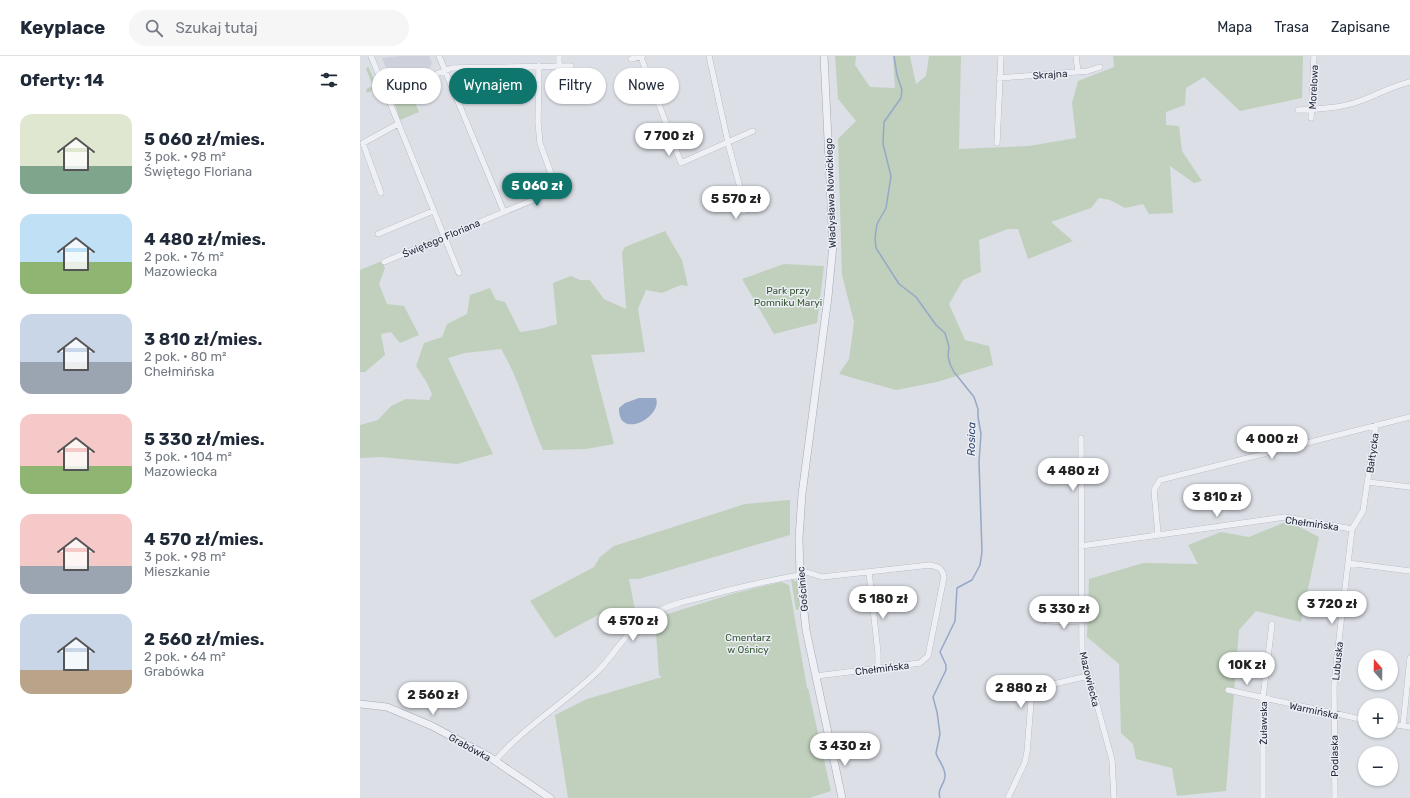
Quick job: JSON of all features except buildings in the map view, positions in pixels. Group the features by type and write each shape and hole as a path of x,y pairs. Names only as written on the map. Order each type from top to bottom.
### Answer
{"street":[{"path":"371,56 376,68"},
{"path":"439,56 504,212"},
{"path":"559,56 559,66"},
{"path":"631,59 642,56 681,163 729,143 753,131"},
{"path":"709,56 729,143 742,190"},
{"name":"Władysława Nowickiego","path":"817,376 828,297 833,245 824,56"},
{"path":"996,143 1001,56"},
{"path":"1076,56 1078,72"},
{"name":"Morelowa","path":"1311,118 1314,56"},
{"name":"Świętego Floriana","path":"384,262 557,190 540,143 538,122 538,66"},
{"path":"441,71 461,67 571,66"},
{"name":"Skrajna","path":"999,78 1078,72 1100,68"},
{"path":"1298,110 1312,110 1343,106 1359,102 1395,86 1410,82"},
{"path":"390,104 459,274"},
{"path":"381,193 363,143 398,124"},
{"path":"378,234 433,211"},
{"name":"Gościniec","path":"817,376 802,494 800,572 806,630 842,798"},
{"name":"Bałtycka","path":"1158,534 1154,490 1160,480 1410,417"},
{"name":"Bałtycka","path":"1352,529 1363,511 1376,425"},
{"name":"Mazowiecka","path":"1081,438 1082,650 1112,760 1114,798"},
{"name":"Bałtycka","path":"1368,482 1410,487"},
{"name":"Chełmińska","path":"1081,546 1285,517 1352,529"},
{"name":"Lubuska","path":"1334,714 1336,665 1352,529"},
{"path":"1348,563 1410,571"},
{"name":"Chełmińska","path":"800,572 822,577 930,565 939,566 943,570 944,577 928,656 920,663 816,676"},
{"path":"496,761 515,740 594,675 628,634 647,616 687,601 800,572"},
{"path":"869,572 878,653 878,669"},
{"path":"1047,621 1081,622"},
{"name":"Żuławska","path":"1263,798 1262,698 1272,624"},
{"path":"1403,726 1410,658"},
{"path":"1008,798 1025,762 1032,689 1088,676"},
{"name":"Warmińska","path":"1228,690 1358,719"},
{"name":"Grabówka","path":"360,704 381,706 403,712 496,761 550,798"},
{"name":"Podlaska","path":"1334,714 1335,798"},
{"path":"1398,725 1410,727"}],"shaded area":[{"path":"429,56 432,63 430,68 386,68 382,58"}],"green space":[{"path":"835,56 856,56 855,65 870,87 895,88 893,56 910,56 916,84 926,76 929,56 961,56 959,149 1029,146 1076,138 1072,103 1078,81 1114,67 1113,56 1303,56 1302,98 1240,111 1204,77 1186,88 1185,105 1166,112 1166,125 1179,126 1182,151 1202,181 1194,183 1170,166 1173,213 1149,214 1143,204 1125,208 1110,200 1099,198 1091,208 1051,222 1073,241 1028,259 1018,229 1008,229 979,240 981,272 963,280 949,304 965,340 989,346 993,365 937,382 896,390 839,374 849,359 854,322 842,275 838,139 856,121 838,99"},
{"path":"368,66 372,75 372,84 366,69"},
{"path":"372,86 372,91 367,93 366,89"},
{"path":"395,104 416,104 419,112 400,120"},
{"path":"665,231 682,260 688,286 681,285 662,293 646,290 638,309 645,352 591,355 614,444 586,449 543,450 519,386 501,349 465,353 448,358 493,454 457,464 380,457 360,458 360,425 378,420 391,406 406,399 429,400 432,394 416,366 424,343 442,337 447,324 467,314 470,295 490,288 496,300 505,302 520,332 540,329 557,324 553,283 571,276 580,280 590,280 604,299 626,309 622,252 625,247"},
{"path":"382,261 385,268 379,284 387,304 404,306 419,335 400,343 391,332 381,334 385,355 365,372 360,372 360,270"},
{"name":"Park przy Pomniku Maryi","path":"784,264 824,266 817,323 774,334 742,279"},
{"path":"790,500 790,535 639,579 629,579 636,615 624,628 612,615 600,614 555,638 530,601 594,567 600,557 614,546 745,504"},
{"path":"1288,521 1319,537 1301,622 1256,611 1239,630 1226,791 1177,796 1172,768 1136,759 1133,744 1121,733 1119,664 1087,637 1089,579 1143,563 1198,564 1188,545 1221,532 1249,537"},
{"path":"791,579 797,582 800,609 796,610"},
{"name":"Cmentarz w Ośnicy","path":"781,582 789,585 807,688 786,693 808,688 831,791 809,798 568,798 555,715 587,699 662,677 659,675 655,619 735,593"}],"water":[{"path":"639,398 656,398 656,405 653,412 640,422 632,424 625,423 621,418 619,408 625,403"}],"waterway":[{"name":"Rosica","path":"894,56 897,75 902,90 901,98 884,122 883,144 891,176 886,208 877,224 875,238 876,248 899,284 916,297 936,325 945,333 949,347 948,356 950,364 954,372 974,397 978,409 981,434 979,462 982,552 980,565 972,580 957,588 955,621 940,652 946,665 946,670 933,697 940,734 936,753 945,773 945,777 939,792 940,798"}]}
